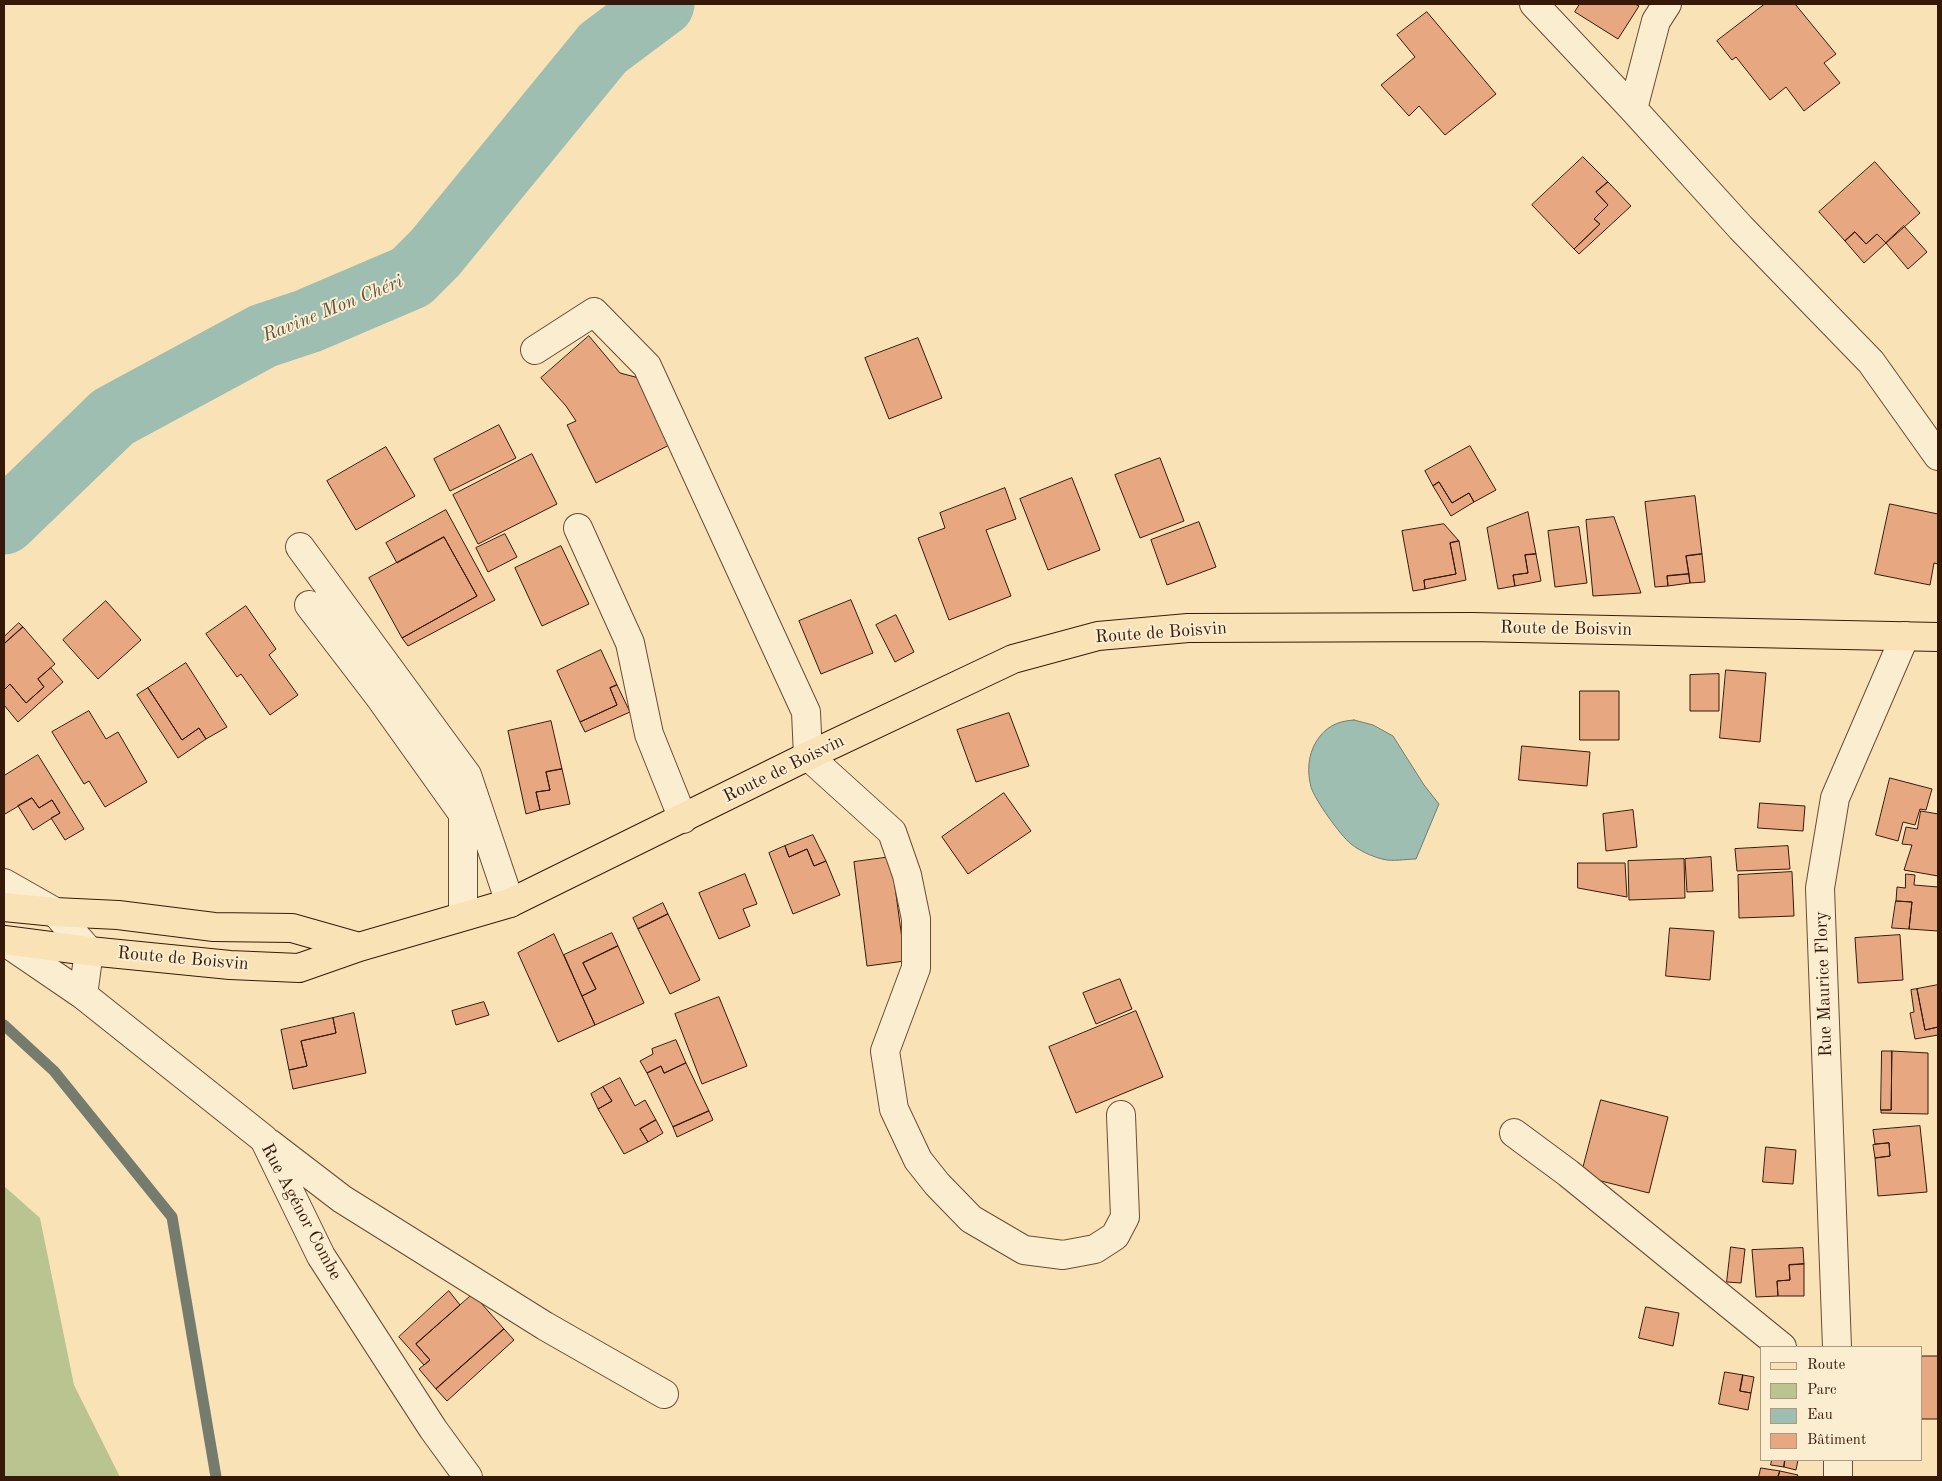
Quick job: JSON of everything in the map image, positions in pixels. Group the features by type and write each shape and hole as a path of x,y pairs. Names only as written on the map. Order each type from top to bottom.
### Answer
{"main road":[{"name":"Route de Boisvin","path":"4,940 89,951 230,965 299,968 359,947 510,903 808,756 1013,659 1098,636 1188,628 1472,627 1938,636"},
{"name":"Route de Boisvin","path":"4,907 118,915 214,927 292,928 359,947"}],"street":[{"path":"1534,4 1634,109 1741,228 1871,362 1938,456"},
{"path":"1634,109 1656,21 1667,4"},
{"path":"535,350 594,312 647,366 806,712 808,756 892,832 907,875 916,919 916,968 885,1050 894,1109 918,1160 937,1184 971,1219 1024,1250 1063,1255 1095,1249 1115,1236 1125,1217 1121,1115"},
{"path":"578,528 630,643 649,734 683,819"},
{"path":"300,547 467,775 510,903"},
{"path":"309,605 381,699 463,814 463,916"},
{"name":"Rue Maurice Flory","path":"1836,1346 1820,888 1834,798 1905,636"},
{"path":"4,884 55,912 89,951 83,995"},
{"name":"Rue Agénor Combe","path":"4,940 83,995 264,1140 321,1256 433,1429 468,1477"},
{"path":"1514,1133 1568,1173 1781,1346"},
{"path":"264,1140 350,1204 545,1326 664,1394"},
{"path":"1838,1461 1838,1477"}],"green space":[{"path":"4,1186 40,1218 74,1385 120,1477 4,1477"}],"water":[{"path":"1354,720 1373,725 1393,736 1424,785 1439,804 1416,859 1386,860 1358,849 1341,833 1313,793 1309,764 1311,752 1316,742 1323,732 1332,726"}],"building":[{"path":"1580,4 1635,4 1639,6 1618,39 1575,12"},
{"path":"1765,4 1795,4 1836,54 1824,63 1840,83 1804,111 1786,87 1770,100 1736,57 1732,60 1717,41"},
{"path":"1427,12 1496,94 1445,135 1419,106 1409,116 1381,85 1415,57 1397,35"},
{"path":"1583,157 1608,182 1596,192 1608,205 1594,219 1600,224 1574,249 1532,205"},
{"path":"1875,162 1920,213 1886,243 1877,234 1866,244 1855,232 1845,241 1819,212"},
{"path":"1608,182 1631,206 1579,254 1574,249 1600,224 1594,219 1608,205 1596,192"},
{"path":"1904,226 1927,252 1908,269 1886,243"},
{"path":"1855,232 1866,244 1877,234 1886,243 1864,263 1845,241"},
{"path":"589,336 620,373 639,378 671,444 596,483 567,425 576,421 566,406 541,378"},
{"path":"918,338 942,398 889,419 865,358"},
{"path":"499,425 516,458 450,491 434,459"},
{"path":"1470,446 1496,490 1474,502 1469,493 1452,503 1439,482 1433,486 1425,471"},
{"path":"386,447 415,496 356,530 327,481"},
{"path":"532,454 557,504 478,544 453,495"},
{"path":"1160,458 1184,521 1140,538 1115,475"},
{"path":"1072,478 1100,550 1048,570 1020,499"},
{"path":"1439,482 1452,503 1469,493 1474,502 1451,516 1433,486"},
{"path":"1005,488 1016,519 986,530 1011,596 949,620 918,538 945,528 940,513"},
{"path":"1695,496 1702,554 1686,556 1689,574 1667,576 1668,586 1655,587 1645,502"},
{"path":"1890,504 1938,514 1938,564 1934,563 1930,585 1875,574"},
{"path":"446,510 495,600 408,646 402,638 477,596 444,537 397,563 386,543"},
{"path":"1528,512 1536,554 1525,555 1528,573 1513,575 1515,586 1498,589 1487,528"},
{"path":"1614,517 1641,593 1593,596 1586,520"},
{"path":"1199,522 1216,567 1167,585 1151,540"},
{"path":"1444,524 1459,541 1450,543 1456,574 1424,580 1425,589 1413,591 1402,531"},
{"path":"1579,527 1587,583 1555,587 1548,531"},
{"path":"505,534 517,557 488,572 476,548"},
{"path":"444,537 477,596 402,638 369,578"},
{"path":"1459,541 1466,580 1425,589 1424,580 1456,574 1450,543"},
{"path":"561,546 589,604 542,626 515,568"},
{"path":"1536,554 1541,581 1515,586 1513,575 1528,573 1525,555"},
{"path":"1702,554 1705,582 1690,583 1686,556"},
{"path":"1689,574 1690,583 1668,586 1667,576"},
{"path":"851,600 873,653 821,674 799,621"},
{"path":"106,601 141,640 98,679 63,640"},
{"path":"246,606 276,649 269,655 298,695 270,715 241,674 237,677 206,634"},
{"path":"896,615 914,652 895,662 876,625"},
{"path":"19,623 23,627 4,644 4,637"},
{"path":"23,627 55,664 38,679 44,687 26,703 10,684 4,690 4,644"},
{"path":"601,650 617,685 610,688 617,705 580,722 557,671"},
{"path":"186,663 227,727 206,739 199,728 182,740 148,688"},
{"path":"51,668 63,682 18,722 4,705 4,690 10,684 26,703 44,687 38,679"},
{"path":"1726,670 1766,673 1760,742 1720,738"},
{"path":"1719,674 1719,711 1690,711 1690,675"},
{"path":"617,685 630,712 585,732 580,722 617,705 610,688"},
{"path":"148,688 182,740 199,728 206,739 178,758 137,695"},
{"path":"1580,691 1619,691 1619,740 1580,740"},
{"path":"89,711 106,739 118,732 147,782 105,807 89,781 84,784 52,732"},
{"path":"1009,713 1029,766 976,782 957,730"},
{"path":"551,721 562,769 546,772 550,790 536,792 540,810 526,814 508,731"},
{"path":"1522,746 1590,752 1587,786 1519,780"},
{"path":"38,755 84,829 65,840 51,818 60,813 52,800 39,808 32,798 5,814 4,812 4,776"},
{"path":"562,769 570,804 540,810 536,792 550,790 546,772"},
{"path":"1890,778 1932,789 1926,810 1920,809 1915,825 1903,822 1898,841 1876,835"},
{"path":"1004,793 1031,831 968,874 942,837"},
{"path":"32,798 39,808 52,800 60,813 33,830 18,806"},
{"path":"1760,803 1805,806 1803,831 1758,828"},
{"path":"1633,810 1637,847 1606,851 1603,814"},
{"path":"1921,811 1938,814 1938,876 1904,870 1912,845 1902,844 1906,827 1917,829"},
{"path":"813,835 826,861 814,866 807,849 789,857 785,846"},
{"path":"785,846 789,857 807,849 814,866 826,861 840,895 793,914 769,853"},
{"path":"1788,846 1790,869 1737,871 1735,849"},
{"path":"891,857 905,961 867,966 854,862"},
{"path":"1711,857 1713,891 1687,892 1685,859"},
{"path":"1684,859 1685,898 1629,900 1628,861"},
{"path":"1578,863 1625,863 1627,897 1578,888"},
{"path":"1792,872 1794,916 1739,918 1738,875"},
{"path":"745,874 757,904 743,909 750,926 719,939 699,893"},
{"path":"1906,874 1915,875 1914,885 1938,887 1938,931 1909,929 1912,902 1896,901 1897,887 1905,888"},
{"path":"1896,901 1912,902 1909,929 1892,928"},
{"path":"663,903 668,914 638,929 633,918"},
{"path":"668,914 700,980 670,994 638,929"},
{"path":"1670,928 1714,931 1710,980 1666,976"},
{"path":"612,933 618,946 583,963 596,989 582,996 564,955"},
{"path":"554,934 595,1025 558,1042 518,953"},
{"path":"1900,935 1903,980 1858,983 1855,938"},
{"path":"618,946 644,1003 595,1025 582,996 596,989 583,963"},
{"path":"1120,979 1132,1009 1096,1024 1083,993"},
{"path":"1938,985 1938,1027 1925,1030 1917,989"},
{"path":"1917,989 1925,1030 1938,1027 1938,1035 1915,1039 1910,1013 1914,1012 1911,990"},
{"path":"719,997 747,1066 702,1084 675,1014"},
{"path":"484,1002 489,1015 456,1025 452,1011"},
{"path":"1136,1011 1163,1077 1076,1113 1049,1047"},
{"path":"354,1013 366,1073 293,1089 289,1070 307,1066 301,1041 336,1033 333,1018"},
{"path":"333,1018 336,1033 301,1041 307,1066 289,1070 281,1030"},
{"path":"676,1040 686,1063 664,1073 661,1066 647,1073 640,1061 653,1054 652,1049"},
{"path":"1882,1051 1892,1051 1891,1110 1881,1110"},
{"path":"1892,1051 1928,1053 1928,1114 1881,1113 1881,1110 1891,1110"},
{"path":"686,1063 709,1111 673,1127 647,1073 661,1066 664,1073"},
{"path":"620,1078 635,1106 645,1100 656,1120 640,1129 648,1142 624,1154 598,1109 612,1101 603,1087"},
{"path":"603,1087 612,1101 598,1109 591,1094"},
{"path":"1601,1100 1668,1117 1649,1193 1581,1176"},
{"path":"709,1111 713,1120 677,1137 673,1127"},
{"path":"656,1120 663,1133 648,1142 640,1129"},
{"path":"1920,1126 1927,1192 1878,1196 1875,1158 1890,1156 1889,1143 1875,1144 1873,1130"},
{"path":"1889,1143 1890,1156 1875,1158 1873,1145"},
{"path":"1766,1147 1796,1150 1793,1184 1763,1182"},
{"path":"1731,1247 1745,1249 1741,1283 1727,1282"},
{"path":"1803,1248 1804,1264 1789,1265 1790,1280 1777,1281 1778,1296 1756,1297 1752,1250"},
{"path":"1804,1264 1804,1296 1778,1296 1777,1281 1790,1280 1789,1265"},
{"path":"449,1291 460,1305 416,1344 430,1360 424,1365 399,1337"},
{"path":"473,1294 504,1329 436,1389 419,1369 430,1360 416,1344"},
{"path":"1646,1307 1679,1313 1673,1346 1639,1338"},
{"path":"504,1329 514,1340 447,1401 436,1389"},
{"path":"1922,1356 1938,1356 1938,1419 1922,1419"},
{"path":"1725,1372 1743,1375 1740,1391 1751,1393 1748,1410 1719,1404"},
{"path":"1743,1375 1754,1377 1751,1393 1740,1391"},
{"path":"1772,1461 1785,1461 1784,1467 1771,1465"},
{"path":"1785,1461 1798,1461 1796,1470 1784,1467"},
{"path":"1761,1468 1780,1471 1778,1477 1759,1477"},
{"path":"1780,1471 1798,1475 1797,1477 1778,1477"}],"waterway":[{"name":"Ravine Mon Chéri","path":"4,522 113,417 263,336 308,321 411,277 435,253 603,48 662,4"},
{"path":"4,1025 54,1071 172,1217 216,1477"}]}
